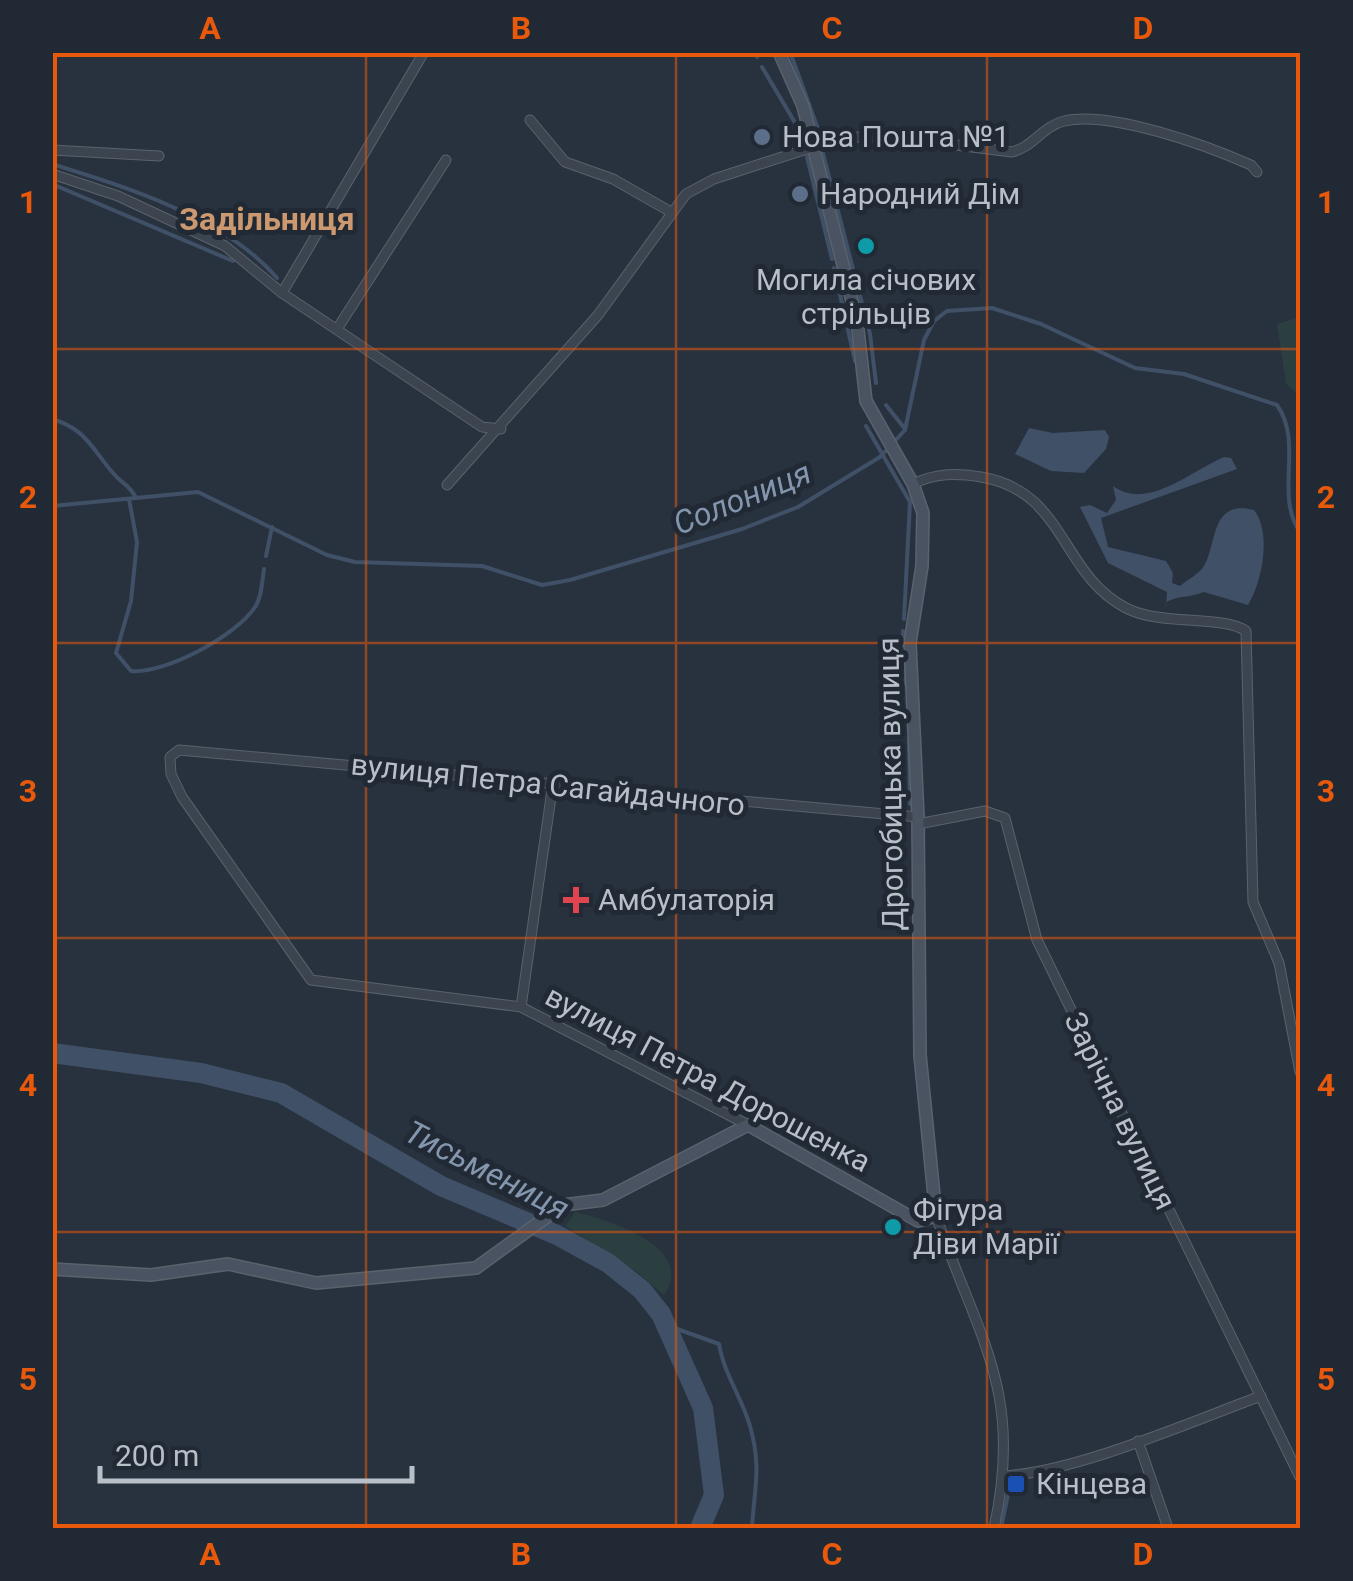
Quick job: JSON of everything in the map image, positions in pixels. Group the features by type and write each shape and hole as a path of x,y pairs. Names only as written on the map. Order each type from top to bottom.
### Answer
{"street":[{"path":"282,293 424,52"},
{"name":"Дрогобицька вулиця","path":"780,52 812,143 857,321 864,394 872,416 913,484 924,528 910,643 918,821 920,1055 936,1216 990,1353 1004,1426 1003,1476 994,1528"},
{"path":"447,485 501,429 598,315 671,212 702,184 812,143 884,136 1012,152 1030,145 1054,125 1081,119 1190,140 1251,165 1257,172"},
{"path":"530,120 548,138 560,159 613,180 671,212"},
{"path":"52,150 159,156"},
{"path":"337,329 446,160"},
{"path":"52,174 118,196 225,246 282,293 482,426 501,429"},
{"path":"913,484 951,474 1010,485 1046,512 1092,582 1117,603 1146,616 1246,631 1253,902 1279,964 1300,1072"},
{"name":"вулиця Петра Сагайдачного","path":"179,750 918,821"},
{"name":"вулиця Петра Дорошенка","path":"179,750 170,757 168,766 182,797 312,980 522,1007 748,1125 918,1220 936,1216"},
{"path":"522,1007 553,783"},
{"name":"Зарічна вулиця","path":"918,821 985,811 1005,818 1037,940 1300,1477"},
{"path":"52,1269 150,1275 228,1264 316,1283 486,1264 554,1209 602,1200 748,1125"},
{"path":"1003,1476 1138,1441 1261,1396"},
{"path":"1138,1441 1168,1528"}],"green space":[{"path":"1300,317 1300,396 1286,384 1277,324"},
{"path":"575,1212 627,1229 659,1250 669,1263 671,1278 664,1295 636,1271 565,1226"}],"water":[{"path":"1029,428 1053,433 1105,430 1109,437 1106,449 1084,473 1051,471 1015,454"},
{"path":"1224,457 1231,458 1237,469 1101,518 1108,547 1166,561 1173,573 1172,583 1180,586 1203,567 1223,516 1240,508 1254,510 1264,544 1257,584 1248,605 1204,592 1166,602 1167,592 1108,563 1080,507 1090,505 1107,513 1116,500 1113,486 1126,493 1154,492"}],"waterway":[{"path":"754,52 757,57"},
{"path":"790,52 818,129"},
{"path":"762,67 803,136"},
{"path":"821,146 870,334 876,383"},
{"path":"807,157 832,259"},
{"path":"52,164 142,194 203,222 231,238 277,278"},
{"path":"52,184 233,261"},
{"path":"834,268 855,361"},
{"name":"Солониця","path":"52,506 198,492 327,555 355,562 482,566 542,585 570,580 742,529 798,507 880,457 905,430 924,340 934,321 947,311 992,308 1041,324 1135,368 1184,374 1277,405 1288,436 1289,502 1300,532"},
{"path":"886,405 905,429"},
{"path":"52,419 81,435 136,498"},
{"path":"866,426 910,502 904,619"},
{"path":"129,499 137,542 131,601 116,653 131,671 180,660 232,630 257,603 264,569"},
{"path":"266,556 272,527"},
{"path":"903,631 906,684"},
{"path":"909,738 910,804"},
{"name":"Тисьмениця","path":"52,1053 201,1073 281,1093 441,1186 557,1235 608,1263 642,1290 661,1314 703,1408 714,1495 700,1528"},
{"path":"666,1325 719,1344 754,1441 752,1528"},
{"path":"1001,1528 1010,1485"}],"place":[{"name":"Нова Пошта №1","path":"762,137"},
{"name":"Народний Дім","path":"800,194"},
{"name":"Могила січових стрільців","path":"866,246"},
{"name":"Амбулаторія","path":"576,900"},
{"name":"Фігура Діви Марії","path":"893,1227"},
{"name":"Кінцева","path":"1016,1484"}],"district":[{"name":"Задільниця","path":"267,219"}]}
